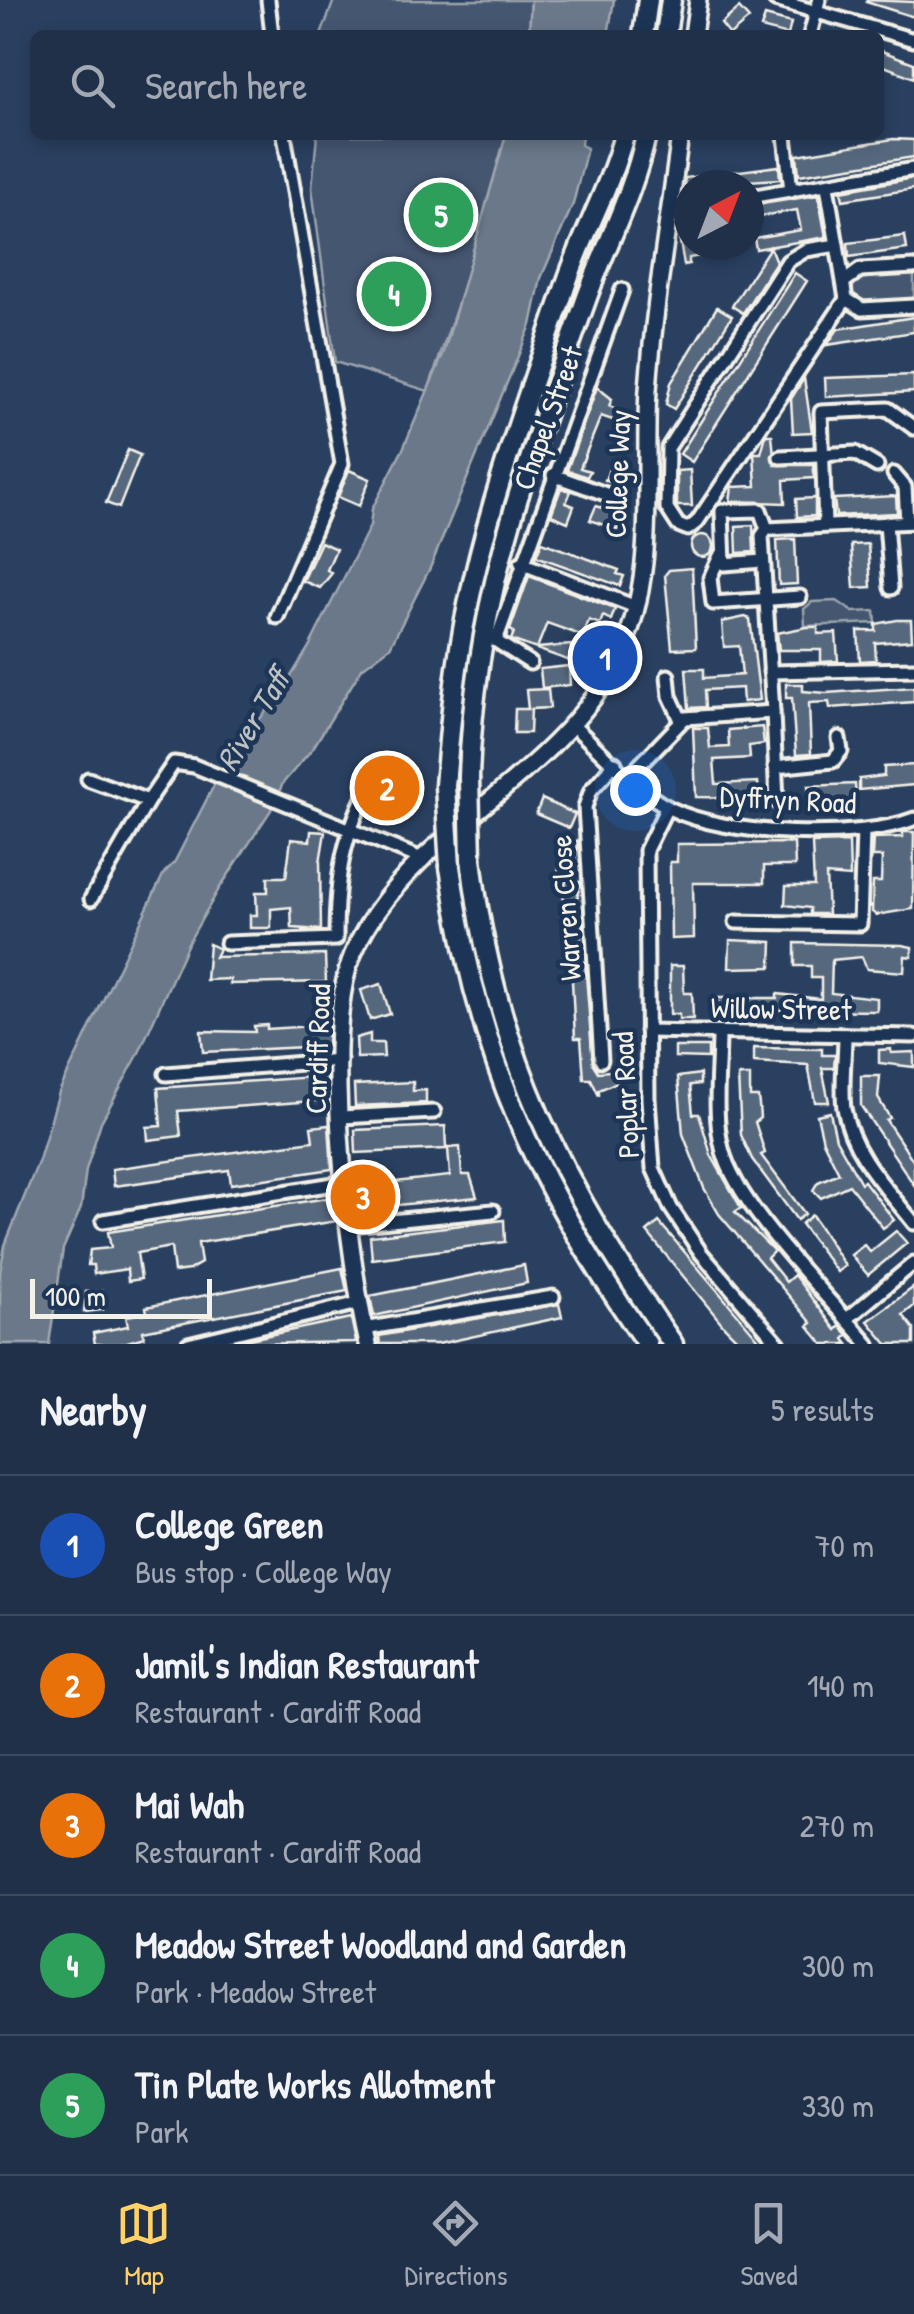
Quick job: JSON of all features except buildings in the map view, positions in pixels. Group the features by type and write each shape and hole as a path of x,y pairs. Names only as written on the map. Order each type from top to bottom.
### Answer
{"highway":[{"path":"644,30 648,0"},
{"path":"667,30 671,0"},
{"path":"623,140 615,168 568,279 490,521 465,622 451,710 445,786 450,867 473,992 515,1120 574,1235 647,1344"},
{"path":"645,140 639,170 588,294 508,519 485,609 470,715 468,778 471,859 492,989 533,1107 589,1217 674,1344"}],"main road":[{"path":"694,30 698,0"},
{"name":"College Way","path":"571,724 618,659 636,607 646,538 648,390 679,140"},
{"name":"Cardiff Road","path":"366,1336 350,1225 340,1060 341,1014 354,955 380,906 422,859 571,724"}],"street":[{"path":"268,0 271,30"},
{"path":"775,0 819,6 914,40"},
{"path":"812,30 819,6"},
{"path":"277,617 342,464 285,140"},
{"path":"785,140 790,191"},
{"path":"764,195 914,169"},
{"path":"828,186 838,246 844,282 846,299 698,522 688,528 678,525 667,508 668,448 795,255 838,246"},
{"path":"844,282 860,270 914,267"},
{"name":"Chapel Street","path":"530,663 496,643 521,563 622,290"},
{"path":"846,299 862,309 914,306"},
{"path":"825,525 821,412 888,409 914,428"},
{"path":"780,457 855,453 877,466"},
{"path":"767,529 910,522 905,487 894,474"},
{"path":"553,475 612,496"},
{"path":"767,529 760,510 722,511 720,556 710,578 713,603 800,596"},
{"path":"886,523 891,588"},
{"path":"767,529 762,536 776,802"},
{"path":"720,556 724,564 764,562"},
{"path":"521,563 636,607"},
{"path":"770,672 914,669"},
{"path":"668,676 670,696 681,720"},
{"path":"629,776 681,720 772,712"},
{"name":"Dyffryn Road","path":"571,724 667,807 695,819 738,826 863,831 914,818"},
{"path":"775,767 833,761 841,752 839,738"},
{"path":"91,899 174,763 212,772 422,859"},
{"name":"Warren Close","path":"601,1060 585,808 591,790 615,763"},
{"path":"227,943 336,939 336,885 348,826 372,778"},
{"path":"88,779 148,801"},
{"name":"Poplar Road","path":"667,807 646,850 647,1031 654,1168 672,1208 702,1253 779,1344"},
{"path":"736,922 860,924 863,831"},
{"name":"Willow Street","path":"647,1031 914,1036"},
{"path":"719,1033 719,1122 727,1164 746,1196 868,1344"},
{"path":"845,1036 844,1106 852,1133 877,1176 914,1224"},
{"path":"166,1074 340,1060"},
{"path":"342,1117 434,1112"},
{"path":"103,1221 346,1182"},
{"path":"350,1225 493,1211"},
{"path":"847,1320 914,1264"},
{"path":"366,1336 553,1296"},
{"path":"188,1344 359,1302"}],"shaded area":[{"path":"334,0 531,0 529,30 323,30"},
{"path":"531,0 614,0 609,30 529,30"},
{"path":"317,140 505,140 479,242 428,391 335,362 312,188"},
{"path":"505,140 582,140 581,145 587,148 573,204 541,278 531,325 430,568 390,647 362,668 313,748 283,783 271,810 188,943 138,1055 101,1122 86,1170 81,1208 63,1249 49,1344 0,1344 0,1272 5,1245 39,1160 59,1092 164,873 174,863 227,760 282,691 309,647 370,526 372,509 403,449 444,352"},
{"path":"906,271 914,275 914,301 859,304 852,296 854,280"},
{"path":"837,601 853,612 875,611 876,623 805,626 804,609 812,602"}],"place":[{"name":"Tin Plate Works Allotment","path":"441,215"},
{"name":"Meadow Street Woodland and Garden","path":"394,294"},
{"name":"College Green","path":"605,658"},
{"name":"Jamil's Indian Restaurant","path":"387,788"},
{"name":"Mai Wah","path":"363,1197"}],"water label":[{"name":"River Taff","path":"253,720"}]}
